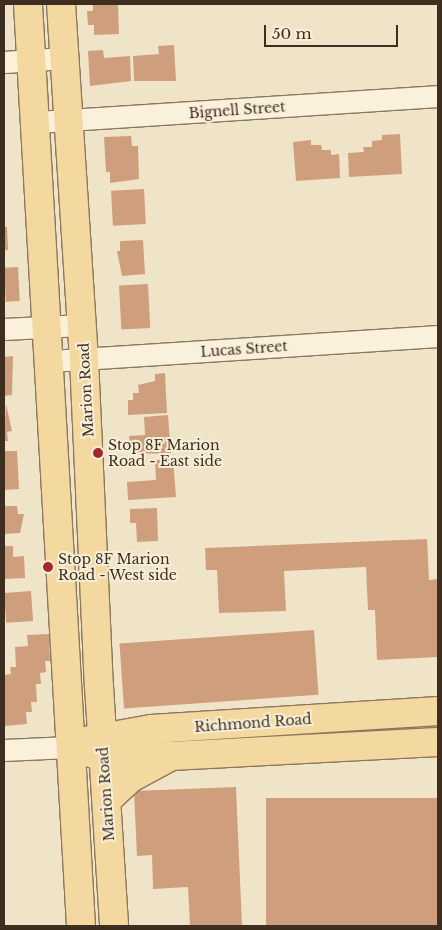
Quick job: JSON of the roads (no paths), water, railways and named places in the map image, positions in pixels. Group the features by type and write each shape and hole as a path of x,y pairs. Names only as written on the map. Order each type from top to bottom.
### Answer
{"main road":[{"path":"28,4 50,361 69,746 81,926"},
{"name":"Marion Road","path":"61,4 82,324 99,686 114,926"},
{"path":"99,686 128,720 151,729"},
{"name":"Richmond Road","path":"103,747 151,729 438,711"},
{"name":"Richmond Road","path":"69,746 103,747 171,756 438,742"},
{"path":"107,800 131,778 171,756"}],"street":[{"path":"4,62 65,58"},
{"name":"Bignell Street","path":"36,122 438,96"},
{"path":"4,329 82,324"},
{"name":"Lucas Street","path":"50,361 438,336"},
{"name":"Richmond Road","path":"4,750 69,746"}],"place":[{"name":"Stop 8F Marion Road - East side","path":"98,453"},
{"name":"Stop 8F Marion Road - West side","path":"48,567"}]}
